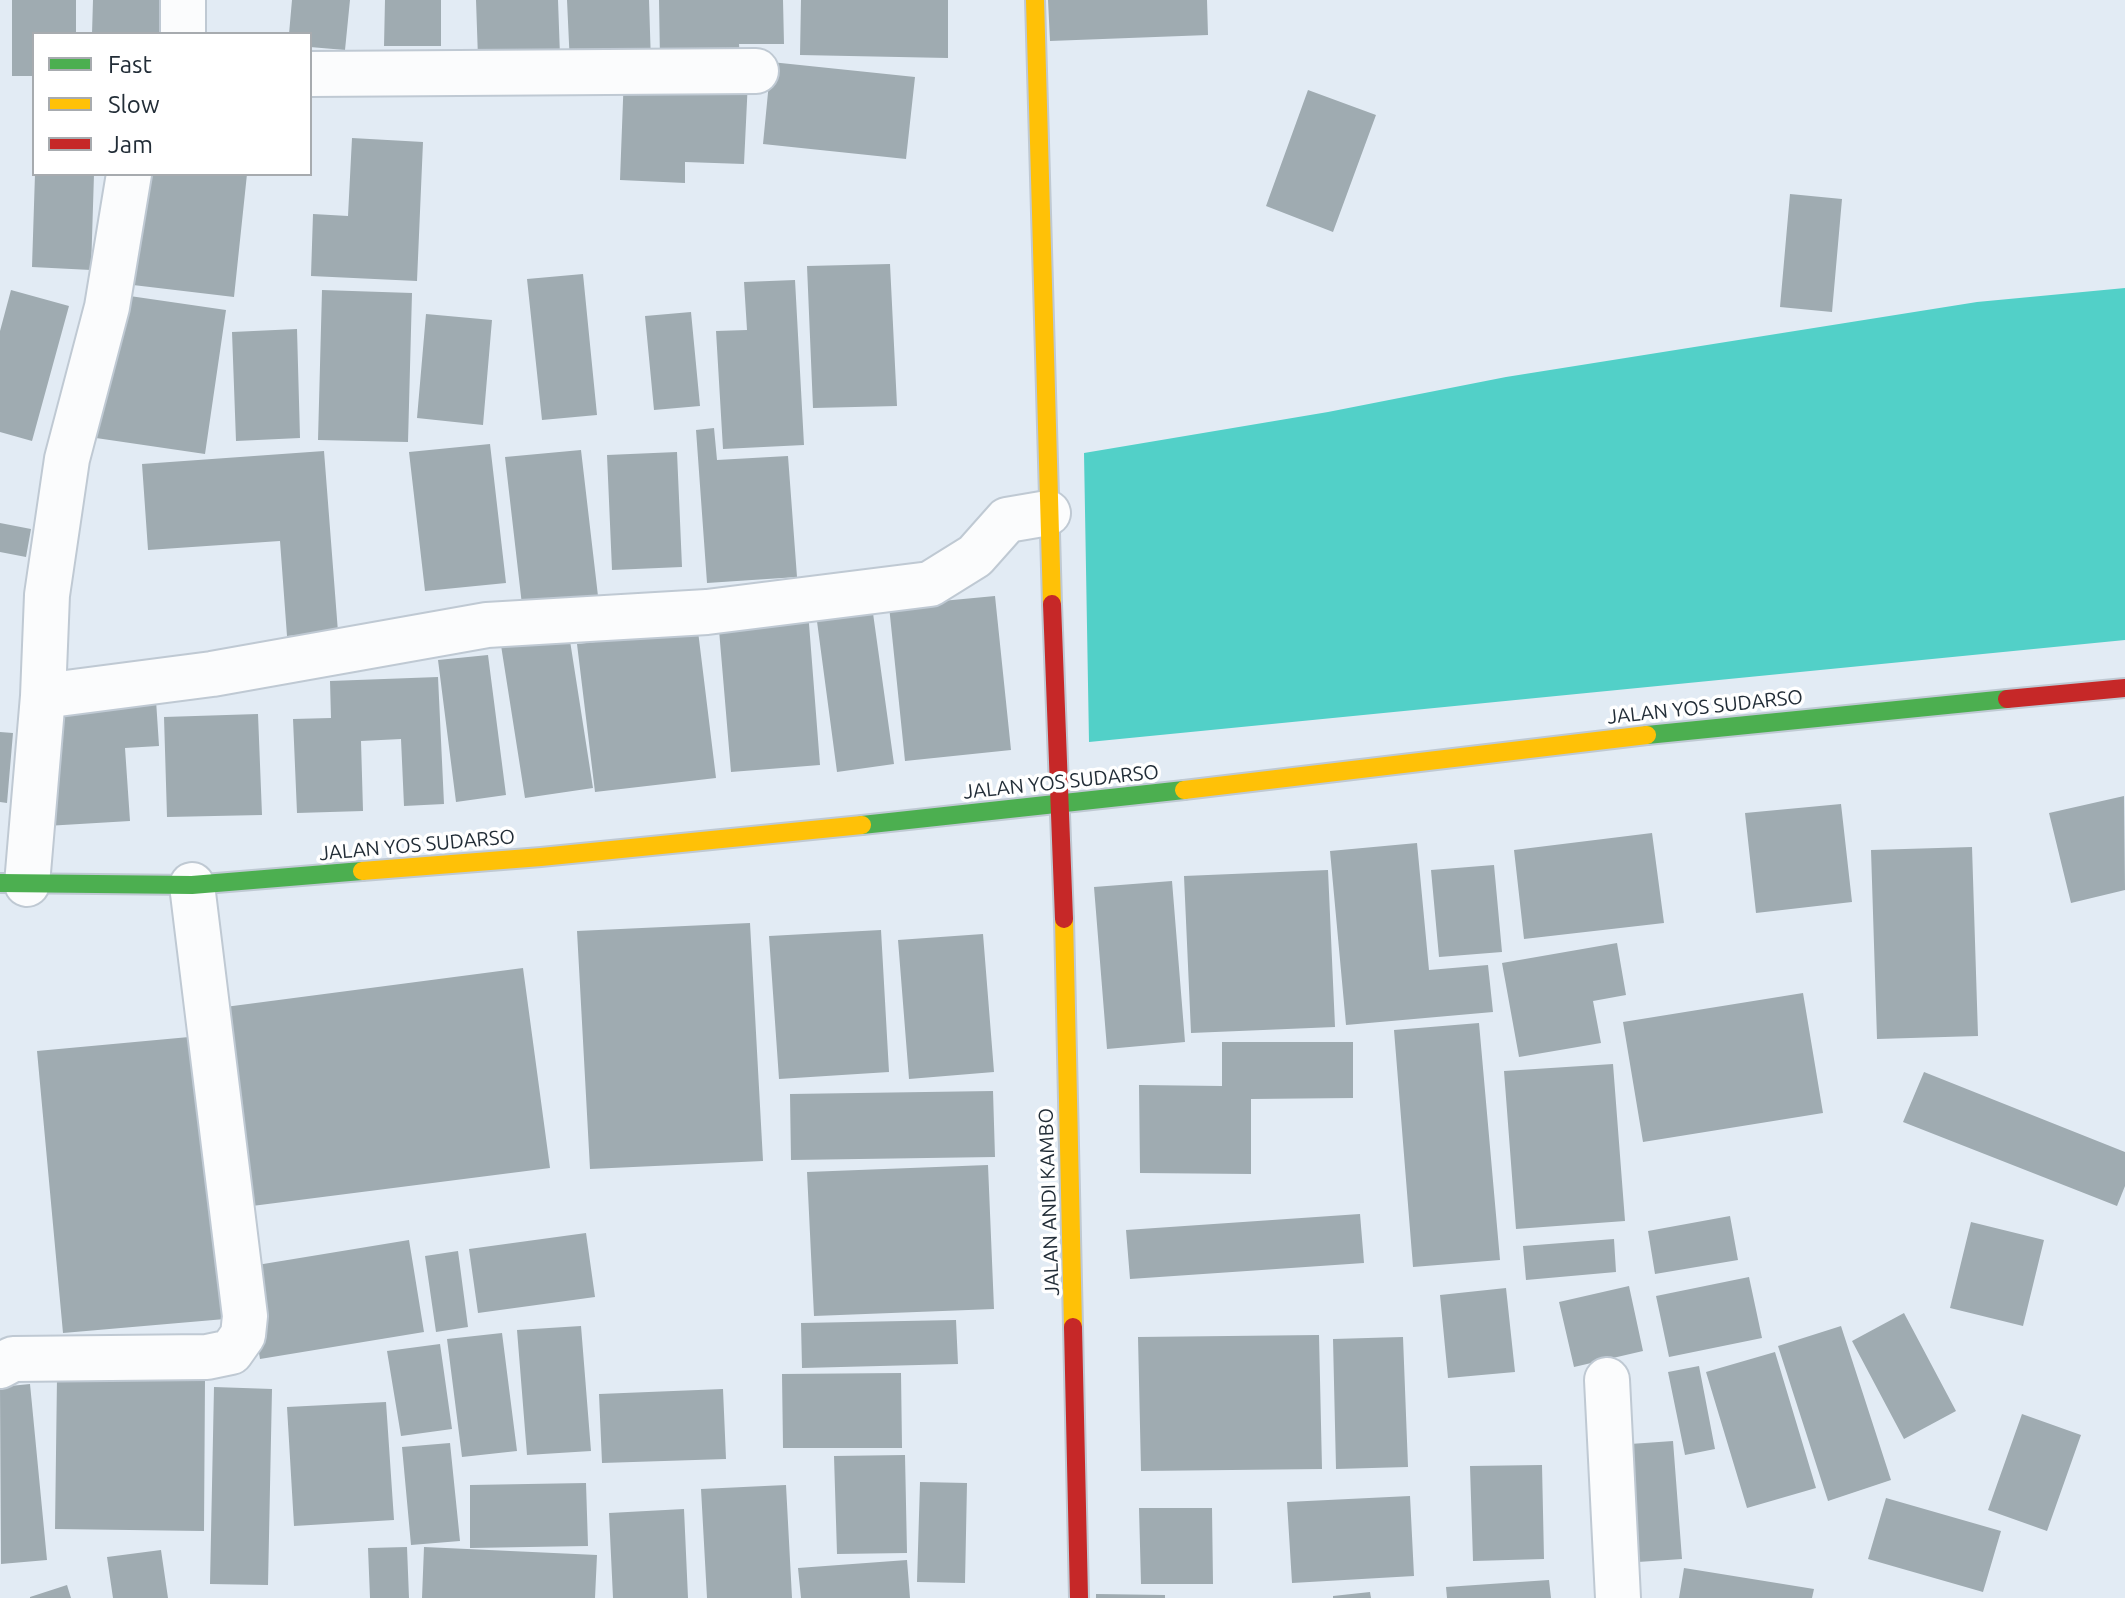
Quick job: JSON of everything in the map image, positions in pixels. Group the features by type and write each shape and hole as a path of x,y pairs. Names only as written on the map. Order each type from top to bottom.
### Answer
{"street":[{"path":"183,0 183,32"},
{"name":"JALAN ANDI KAMBO","path":"1035,0 1048,513 1061,805 1079,1474 1079,1598"},
{"path":"312,74 756,71"},
{"path":"14,883 43,696 47,595 67,459 107,307 129,176"},
{"path":"43,696 212,674 487,625 707,612 930,584 975,556 1007,520 1048,513"},
{"name":"JALAN YOS SUDARSO","path":"14,883 192,885 541,857 1061,805 1715,727 2125,688"},
{"path":"0,1366 13,1359 207,1357 231,1352 243,1335 245,1316 192,885"},
{"path":"1607,1380 1618,1598"}],"shaded area":[{"path":"2125,288 2125,640 1089,742 1084,453 1328,412 1506,377 1977,302"}],"building":[{"path":"12,0 76,0 76,32 32,32 32,76 12,76"},
{"path":"93,0 171,0 171,32 92,32"},
{"path":"292,0 350,0 345,50 312,47 312,32 289,32"},
{"path":"385,0 441,0 441,46 384,46"},
{"path":"476,0 558,0 560,56 478,58"},
{"path":"567,0 649,0 651,63 570,65"},
{"path":"659,0 783,0 784,44 739,44 740,59 660,59"},
{"path":"801,0 948,0 948,58 800,55"},
{"path":"1048,0 1207,0 1208,35 1050,41"},
{"path":"771,62 915,77 906,159 763,144"},
{"path":"624,74 748,80 744,164 685,162 685,183 620,180"},
{"path":"1308,90 1376,115 1333,232 1266,206"},
{"path":"352,138 423,142 417,281 311,276 313,214 348,216"},
{"path":"35,176 94,176 91,270 32,267"},
{"path":"145,176 247,176 234,297 133,285"},
{"path":"1790,194 1842,199 1832,312 1780,307"},
{"path":"890,264 897,406 813,408 807,266"},
{"path":"583,274 597,415 542,420 527,279"},
{"path":"795,280 804,445 723,449 716,331 747,330 744,282"},
{"path":"11,290 69,306 32,441 0,432 0,331"},
{"path":"322,290 412,293 408,442 318,440"},
{"path":"116,294 226,310 205,454 96,438"},
{"path":"691,312 700,406 654,410 645,316"},
{"path":"426,314 492,320 483,425 417,418"},
{"path":"297,329 300,438 236,441 232,332"},
{"path":"714,428 717,460 788,456 797,577 707,583 696,430"},
{"path":"490,444 506,583 425,591 409,452"},
{"path":"581,450 598,596 522,605 505,457"},
{"path":"324,451 338,632 287,636 280,541 148,550 142,464"},
{"path":"677,452 682,567 612,570 607,455"},
{"path":"0,523 31,529 26,557 0,552"},
{"path":"995,596 1011,750 905,761 889,606"},
{"path":"872,606 894,764 837,772 816,614"},
{"path":"808,611 820,765 731,772 718,618"},
{"path":"568,628 593,788 525,798 500,639"},
{"path":"698,631 716,778 595,792 577,644"},
{"path":"488,655 506,795 456,802 438,660"},
{"path":"438,677 444,804 404,806 401,739 361,741 363,811 297,813 293,719 331,718 330,681"},
{"path":"156,700 159,746 125,748 130,821 46,826 38,707"},
{"path":"258,714 262,815 167,817 164,717"},
{"path":"0,732 13,733 7,803 0,802"},
{"path":"2124,796 2125,890 2071,903 2049,813"},
{"path":"1841,804 1852,902 1756,913 1745,813"},
{"path":"1652,833 1664,923 1524,939 1514,850"},
{"path":"1417,843 1429,970 1488,965 1493,1012 1346,1025 1330,851"},
{"path":"1972,847 1978,1036 1877,1039 1871,850"},
{"path":"1494,865 1502,952 1439,957 1431,870"},
{"path":"1328,870 1335,1027 1191,1033 1184,876"},
{"path":"1172,881 1185,1042 1107,1049 1094,887"},
{"path":"750,923 763,1161 590,1169 577,931"},
{"path":"881,930 889,1072 779,1079 769,936"},
{"path":"983,934 994,1072 909,1079 898,940"},
{"path":"1617,943 1626,995 1593,1001 1601,1043 1519,1057 1502,963"},
{"path":"523,968 550,1168 252,1206 225,1007"},
{"path":"1803,993 1823,1113 1643,1142 1623,1022"},
{"path":"1479,1023 1500,1260 1413,1267 1394,1030"},
{"path":"200,1036 225,1319 63,1333 37,1051"},
{"path":"1222,1042 1353,1042 1353,1098 1251,1099 1251,1174 1140,1173 1139,1085 1222,1086"},
{"path":"1613,1064 1625,1221 1516,1229 1504,1071"},
{"path":"1924,1072 2125,1152 2125,1186 2117,1206 1903,1122"},
{"path":"993,1091 995,1157 791,1160 790,1094"},
{"path":"988,1165 994,1309 814,1316 807,1172"},
{"path":"1360,1214 1364,1263 1130,1279 1126,1230"},
{"path":"1730,1216 1738,1260 1655,1274 1648,1231"},
{"path":"1971,1222 2044,1240 2023,1326 1950,1308"},
{"path":"586,1233 595,1297 478,1313 469,1249"},
{"path":"1614,1239 1616,1272 1526,1280 1523,1246"},
{"path":"409,1240 424,1332 260,1359 245,1267"},
{"path":"458,1251 468,1327 436,1332 425,1256"},
{"path":"1749,1277 1762,1338 1669,1357 1656,1296"},
{"path":"1629,1286 1643,1351 1574,1367 1559,1302"},
{"path":"1506,1288 1515,1372 1448,1378 1440,1295"},
{"path":"1904,1313 1956,1411 1904,1439 1852,1341"},
{"path":"956,1320 958,1364 802,1368 801,1323"},
{"path":"581,1326 591,1451 527,1455 517,1330"},
{"path":"1841,1326 1891,1480 1828,1501 1778,1346"},
{"path":"502,1333 517,1451 462,1457 447,1339"},
{"path":"1319,1335 1322,1469 1141,1471 1138,1337"},
{"path":"1403,1337 1408,1467 1336,1469 1333,1339"},
{"path":"440,1344 452,1429 401,1436 387,1351"},
{"path":"1775,1352 1816,1488 1747,1508 1706,1372"},
{"path":"1699,1366 1715,1449 1685,1455 1668,1372"},
{"path":"901,1373 902,1448 783,1448 782,1374"},
{"path":"57,1377 205,1379 204,1531 55,1529"},
{"path":"30,1384 47,1560 1,1564 0,1387"},
{"path":"214,1387 272,1389 268,1585 210,1584"},
{"path":"723,1389 726,1459 602,1463 599,1394"},
{"path":"386,1402 394,1520 294,1526 287,1407"},
{"path":"2022,1414 2081,1435 2047,1531 1988,1510"},
{"path":"1673,1441 1682,1559 1638,1562 1630,1444"},
{"path":"450,1443 460,1541 411,1545 402,1447"},
{"path":"905,1455 907,1553 837,1554 834,1456"},
{"path":"1542,1465 1544,1559 1473,1561 1470,1466"},
{"path":"920,1482 967,1483 965,1583 917,1582"},
{"path":"586,1483 588,1546 470,1548 470,1485"},
{"path":"786,1485 792,1598 707,1598 701,1489"},
{"path":"1410,1496 1414,1576 1292,1583 1287,1502"},
{"path":"1886,1498 2001,1531 1983,1592 1868,1559"},
{"path":"1139,1508 1212,1508 1213,1584 1141,1584"},
{"path":"684,1509 688,1598 613,1598 609,1513"},
{"path":"407,1547 409,1598 370,1598 368,1548"},
{"path":"424,1547 597,1555 595,1598 422,1598"},
{"path":"161,1550 168,1598 113,1598 107,1557"},
{"path":"907,1560 910,1598 801,1598 798,1568"},
{"path":"1684,1568 1814,1589 1812,1598 1679,1598"},
{"path":"1549,1580 1551,1598 1447,1598 1446,1587"},
{"path":"67,1585 71,1598 30,1598 30,1597"},
{"path":"1370,1592 1371,1598 1333,1598 1333,1596"},
{"path":"1096,1594 1165,1595 1165,1598 1096,1598"}],"traffic: fast":[{"path":"1647,735 2007,699"},
{"path":"862,825 1184,790"},
{"path":"0,883 192,885 362,871"}],"traffic: slow":[{"path":"1035,0 1052,604"},
{"path":"1184,790 1647,735"},
{"path":"362,871 541,857 862,825"},
{"path":"1064,919 1073,1327"}],"traffic: jam":[{"path":"1052,604 1064,919"},
{"path":"2007,699 2125,688"},
{"path":"1073,1327 1079,1598"}]}
